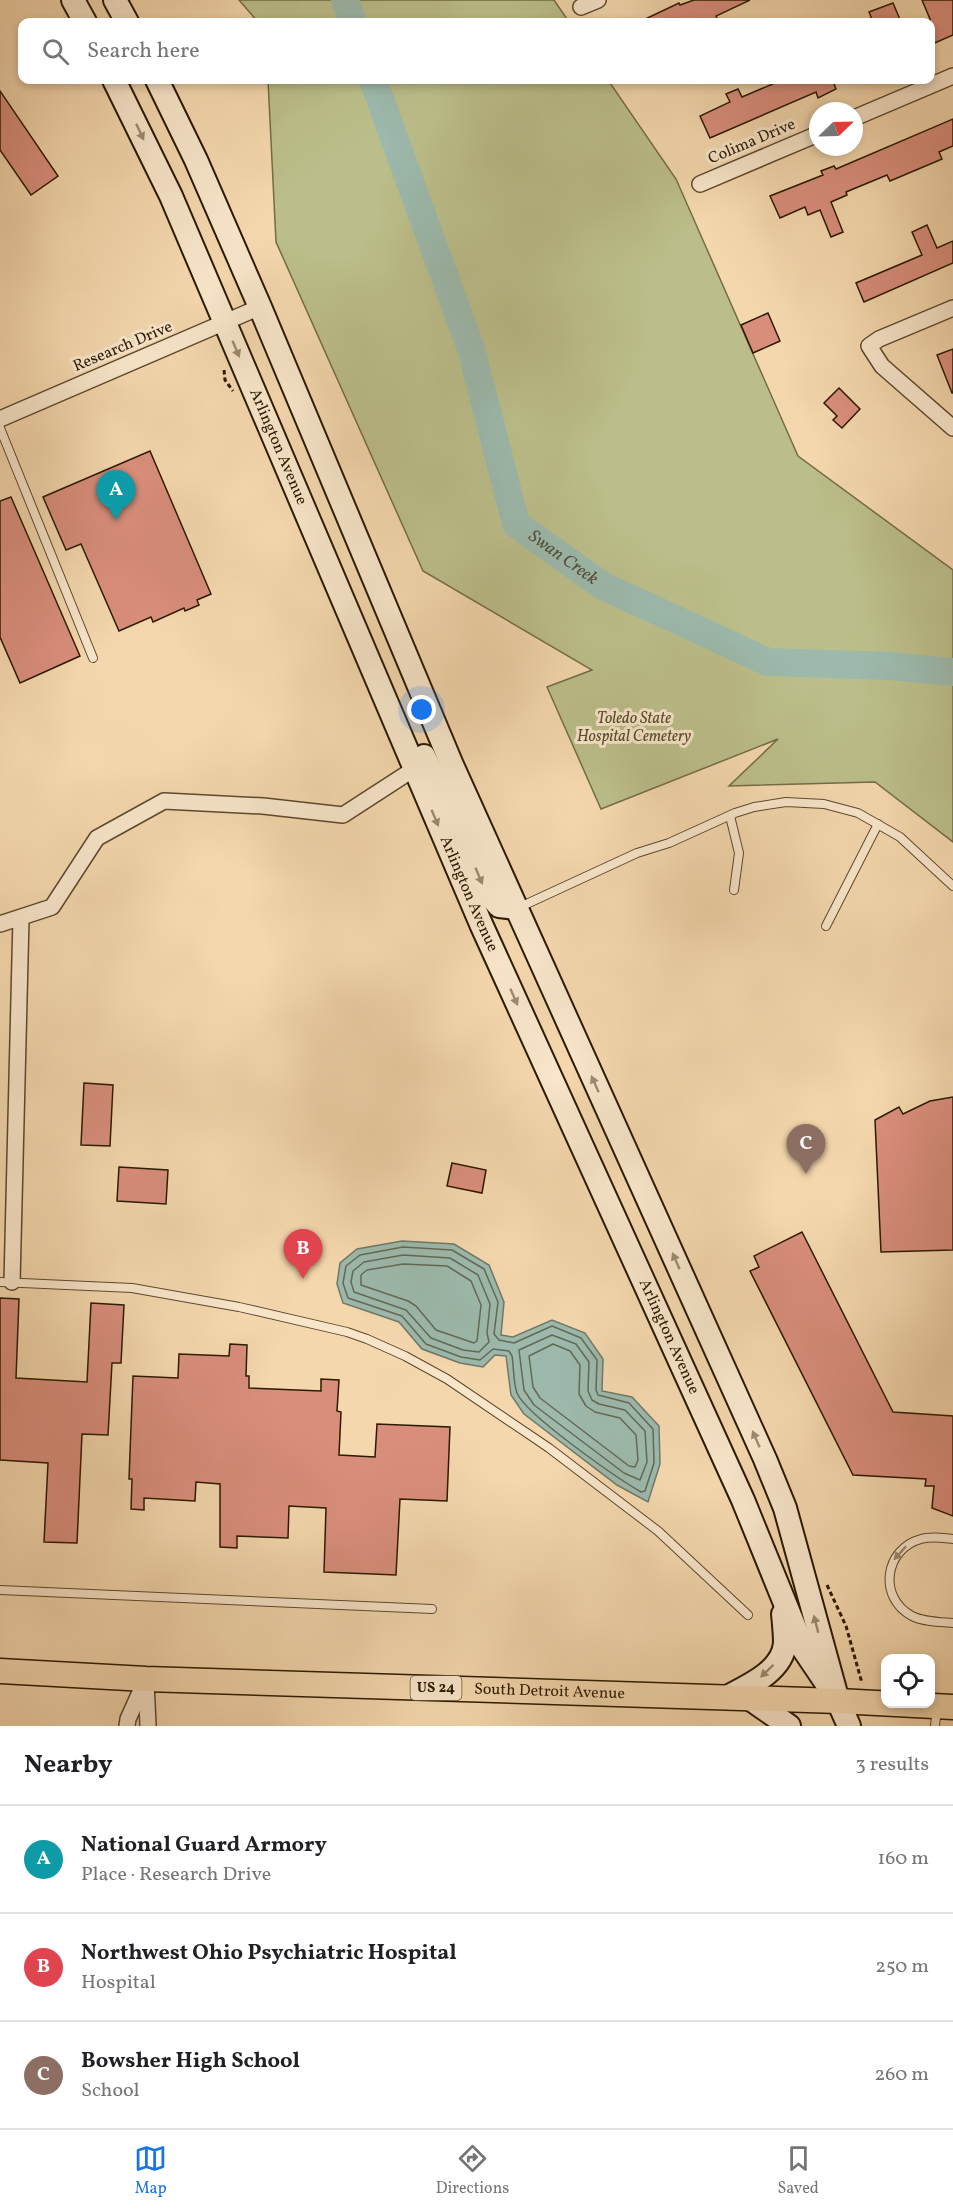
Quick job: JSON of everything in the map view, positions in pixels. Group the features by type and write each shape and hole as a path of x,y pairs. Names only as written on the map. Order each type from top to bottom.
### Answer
{"main road":[{"name":"South Detroit Avenue","path":"0,1671 146,1679 838,1701 942,1713"}],"street":[{"path":"73,0 83,18"},
{"path":"115,0 125,18"},
{"path":"581,7 598,0"},
{"path":"935,84 953,76"},
{"name":"Arlington Avenue","path":"116,84 171,196 481,924 743,1500 804,1650 838,1701"},
{"name":"Arlington Avenue","path":"159,84 196,160 260,307 452,765 765,1459 785,1508 838,1701 849,1726"},
{"path":"863,114 934,84"},
{"name":"Colima Drive","path":"700,184 809,138"},
{"name":"Research Drive","path":"0,419 260,307"},
{"path":"953,308 879,339 869,346 882,366 953,428"},
{"path":"309,521 366,621 406,721 454,817 485,890 499,906 516,908"},
{"path":"0,924 52,907 97,838 164,801 263,806 343,815 414,769"},
{"path":"6,1282 21,918"},
{"path":"782,1598 785,1646 769,1671 738,1697 789,1726"},
{"path":"127,1726 146,1679"},
{"path":"146,1679 148,1726"}],"lane":[{"path":"0,428 93,658"},
{"path":"516,908 636,853 669,843 730,816 768,804 806,803 841,807 858,813 913,847 953,886"},
{"path":"730,816 739,853 734,890"},
{"path":"826,926 878,824"},
{"path":"6,1282 132,1288 250,1310 347,1332 405,1356 447,1379 564,1460 658,1531 748,1615"},
{"path":"953,1539 928,1537 910,1544 895,1557 889,1573 891,1593 905,1611 913,1617 927,1621 953,1623"},
{"path":"0,1590 432,1610"}],"green space":[{"path":"239,0 554,0 566,18 255,18"},
{"name":"Toledo State Hospital Cemetery","path":"268,84 611,84 676,179 798,456 953,570 953,842 875,782 729,786 778,739 601,809 547,687 592,670 423,571 276,242"}],"water":[{"path":"402,1241 454,1244 489,1265 504,1302 501,1335 513,1337 552,1320 585,1333 603,1359 602,1391 632,1397 659,1426 660,1464 648,1502 617,1485 524,1414 511,1395 506,1356 495,1355 483,1367 460,1363 422,1349 399,1322 343,1303 337,1284 340,1263 357,1249"}],"building":[{"path":"694,0 750,0 716,16 717,18 647,18 679,3 680,5"},
{"path":"922,0 953,0 953,35 935,43 935,18 930,18"},
{"path":"893,3 899,18 871,18 869,12"},
{"path":"773,84 834,84 836,89 818,98 816,92 710,138 700,116 730,102 726,94 738,89 742,97"},
{"path":"0,91 58,176 31,195 0,150"},
{"path":"953,119 953,146 939,152 942,159 890,181 887,175 846,192 847,195 831,202 843,232 831,237 820,210 808,215 805,207 780,218 770,196 823,175 821,171 834,166 836,169"},
{"path":"927,225 937,248 953,241 953,263 864,302 856,283 922,255 912,232"},
{"path":"768,313 780,341 753,353 741,325"},
{"path":"953,349 953,393 952,393 937,355"},
{"path":"839,388 860,409 842,428 833,420 837,416 824,403"},
{"path":"150,451 211,594 197,600 199,605 185,611 184,608 153,622 151,617 119,631 81,544 66,550 43,497"},
{"path":"11,497 80,656 20,683 0,637 0,501"},
{"path":"84,1083 113,1085 110,1146 81,1145"},
{"path":"953,1097 953,1250 881,1252 875,1120 899,1107 903,1114 930,1101"},
{"path":"452,1163 486,1170 482,1193 447,1186"},
{"path":"119,1167 168,1170 166,1204 117,1201"},
{"path":"802,1232 893,1412 953,1416 953,1516 932,1508 934,1486 925,1486 926,1479 853,1475 750,1271 759,1267 754,1256"},
{"path":"0,1298 19,1299 16,1378 87,1382 91,1303 124,1305 121,1363 112,1363 108,1435 82,1434 77,1543 44,1542 48,1463 0,1460"},
{"path":"230,1344 247,1345 246,1376 249,1376 249,1388 321,1391 321,1379 339,1380 337,1411 341,1412 339,1455 375,1457 377,1424 450,1427 447,1501 400,1499 396,1575 324,1572 326,1508 289,1506 288,1538 237,1536 237,1548 220,1547 220,1484 196,1482 195,1501 144,1498 144,1510 131,1509 132,1479 129,1479 133,1376 178,1378 179,1354 229,1356"}],"waterway":[{"name":"Swan Creek","path":"345,0 352,18"},
{"name":"Swan Creek","path":"374,84 471,349 516,524 603,586 768,662 890,666 953,672"}],"place":[{"name":"National Guard Armory","path":"116,520"},
{"name":"Bowsher High School","path":"806,1174"},
{"name":"Northwest Ohio Psychiatric Hospital","path":"303,1279"}]}
